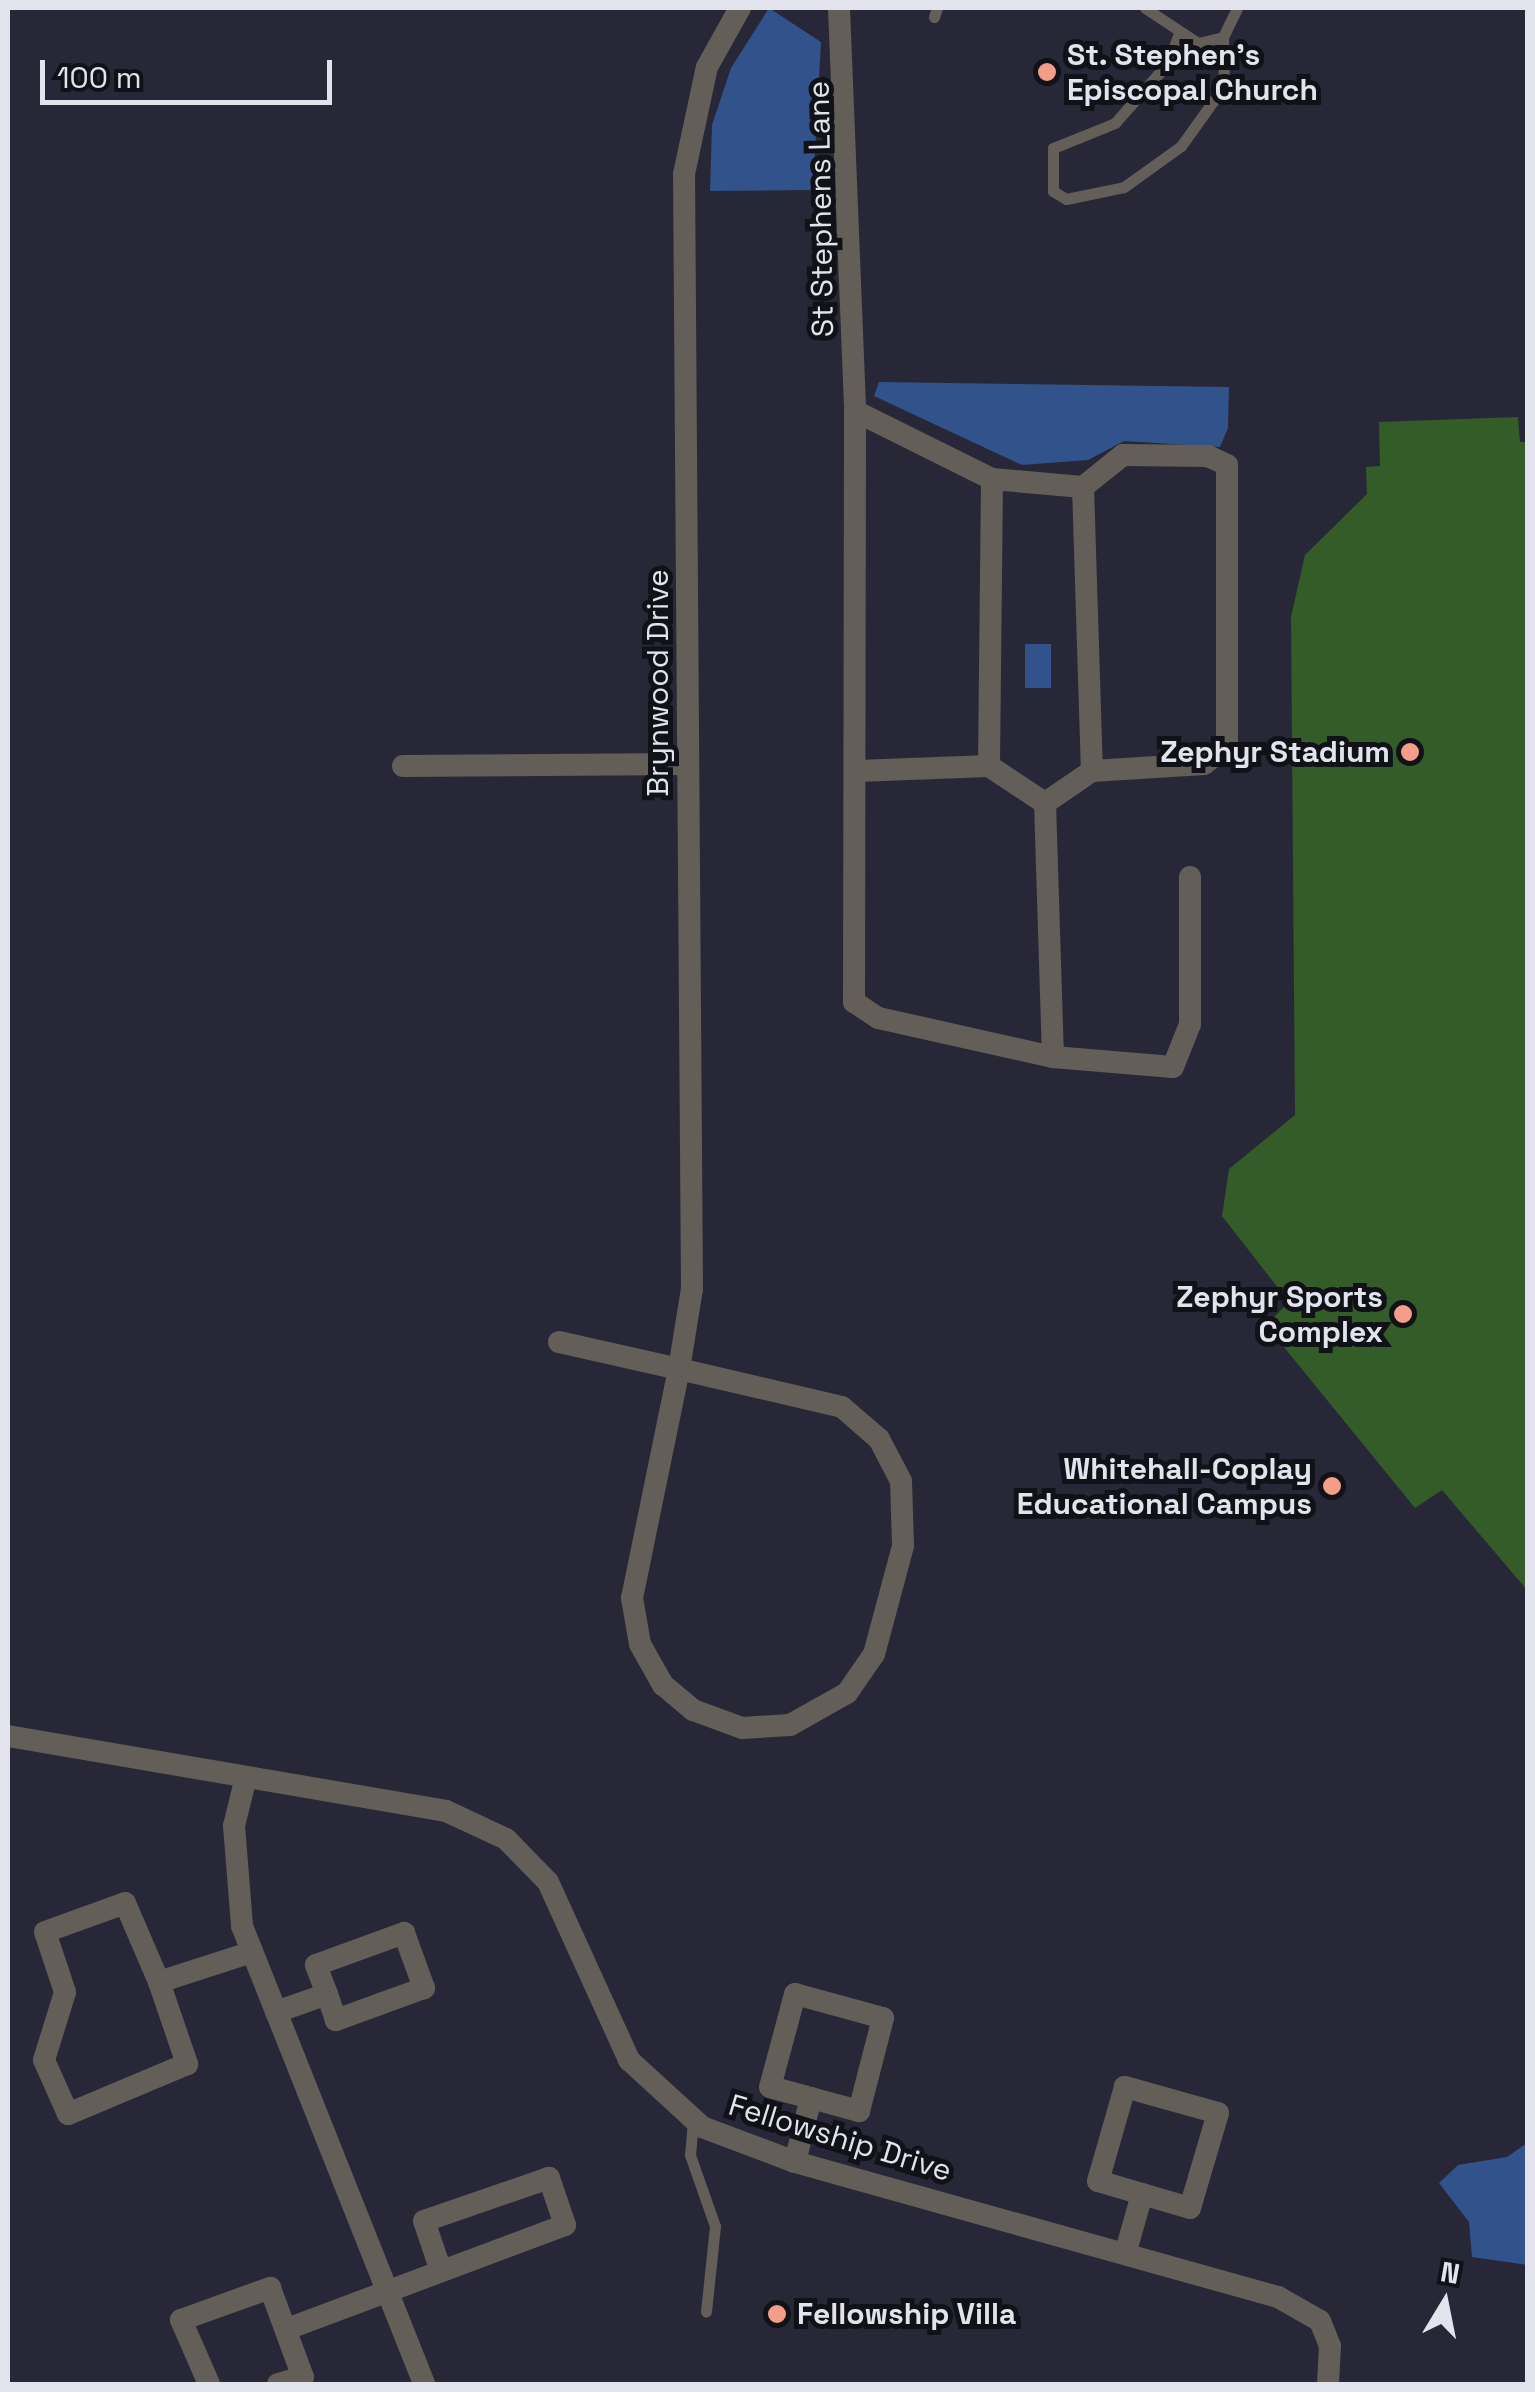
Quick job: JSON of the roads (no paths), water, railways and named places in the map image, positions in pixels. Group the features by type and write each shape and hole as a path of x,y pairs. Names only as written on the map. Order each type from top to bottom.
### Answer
{"street":[{"name":"Brynwood Drive","path":"559,1342 679,1368 842,1408 879,1438 901,1481 903,1546 874,1654 838,1700 790,1725 742,1728 693,1710 640,1644 632,1598 679,1368 694,1251 684,174 707,66 740,8"},
{"name":"St Stephens Lane","path":"839,8 856,412 858,771 854,1002 878,1018 1053,1057 1173,1067 1190,1024 1190,877"},
{"path":"856,412 992,479 1082,487 1122,455 1208,456 1227,466 1227,746 1204,764 1092,770 1045,803"},
{"path":"989,766 992,479"},
{"path":"1082,487 1092,770"},
{"path":"403,766 688,764"},
{"path":"858,771 989,766 1045,803"},
{"path":"1045,803 1053,1057"},
{"name":"Fellowship Drive","path":"8,1736 446,1812 506,1839 548,1882 629,2060 694,2121 795,2162 1126,2251 1278,2297 1320,2321 1330,2346 1328,2384"},
{"path":"246,1777 234,1875 252,1952 424,2384"},
{"path":"126,1903 159,1982 187,2064 68,2114 44,2060 66,1992 45,1932 126,1903"},
{"path":"404,1933 424,1988 336,2020 327,1994 316,1965 404,1933"},
{"path":"159,1982 252,1952"},
{"path":"276,2012 327,1994"},
{"path":"795,1994 884,2018 859,2111 811,2098 770,2087 795,1994"},
{"path":"1125,2086 1218,2114 1190,2208 1142,2194 1098,2182 1125,2086"},
{"path":"795,2162 811,2098"},
{"path":"286,2329 440,2268 565,2225 549,2178 424,2221 440,2268"},
{"path":"1126,2251 1142,2194"},
{"path":"209,2384 180,2320 270,2288 303,2376 278,2384"}],"lane":[{"path":"1145,8 1178,36 1223,37"},
{"path":"1178,36 1168,64 1115,124 1054,148 1054,192 1066,199 1124,187 1180,146 1224,86 1223,37 1237,8"},
{"path":"694,2121 690,2155 714,2226 706,2312"}],"water":[{"path":"769,8 821,42 813,190 710,191 712,125 731,68"},
{"path":"879,382 1229,387 1228,428 1220,447 1124,441 1088,460 1022,465 874,396"},
{"path":"1025,644 1051,644 1051,688 1025,688"},
{"path":"1527,2143 1527,2265 1472,2257 1469,2222 1439,2183 1458,2165 1507,2157"}],"place":[{"name":"St. Stephen's Episcopal Church","path":"1047,72"},
{"name":"Zephyr Stadium","path":"1410,752"},
{"name":"Zephyr Sports Complex","path":"1403,1314"},
{"name":"Whitehall-Coplay Educational Campus","path":"1332,1486"},
{"name":"Fellowship Villa","path":"777,2314"}]}
